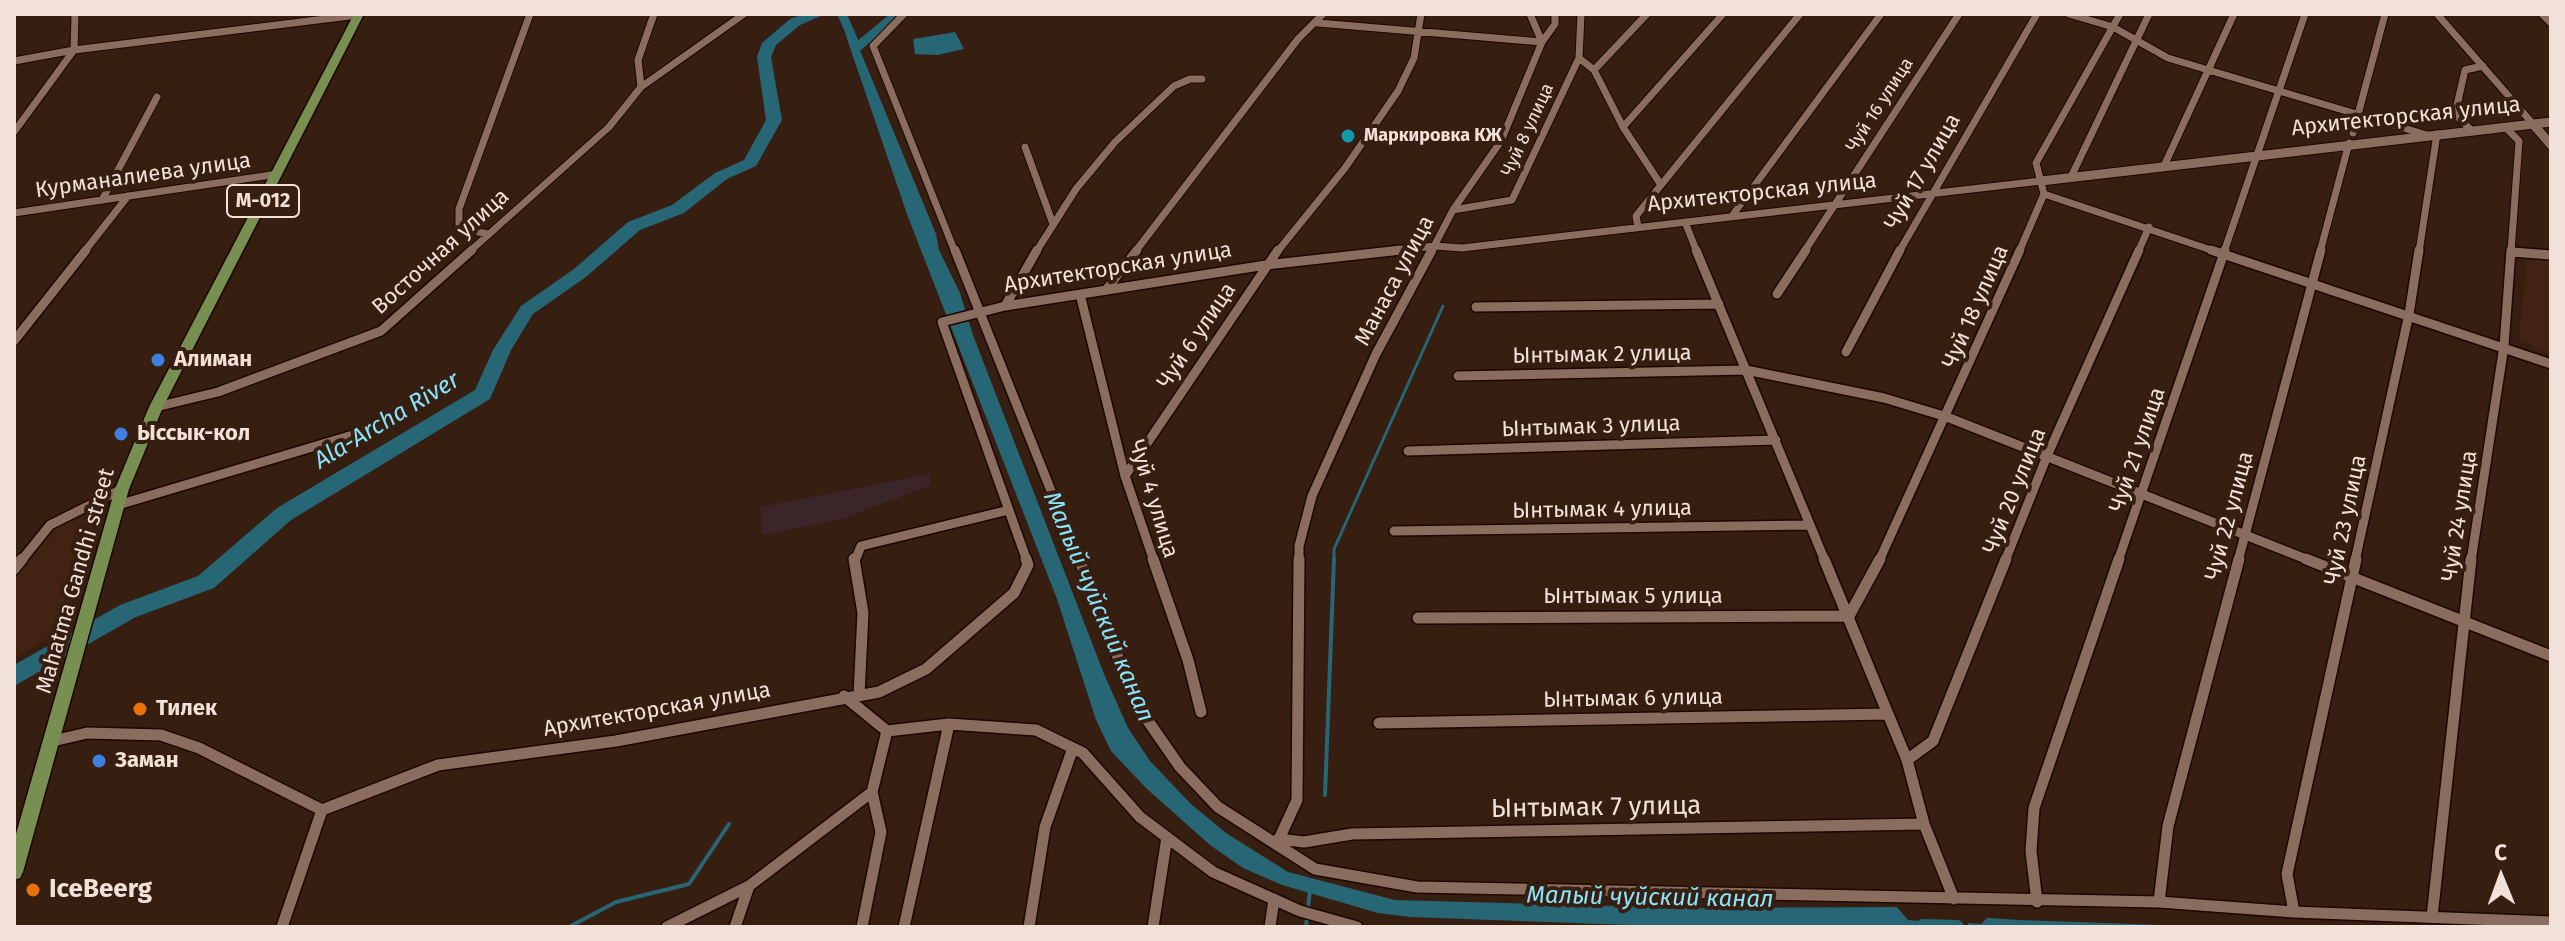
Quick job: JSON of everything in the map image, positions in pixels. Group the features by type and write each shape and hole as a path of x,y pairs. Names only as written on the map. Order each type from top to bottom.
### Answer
{"main road":[{"name":"Mahatma Gandhi street","path":"14,872 122,489 156,407 359,14"}],"street":[{"path":"14,132 74,50 75,14"},
{"path":"14,61 74,50 359,14"},
{"path":"487,234 459,227 459,209 530,14"},
{"path":"641,87 638,60 654,14"},
{"name":"Восточная улица","path":"156,407 218,392 381,331 609,127 641,87 679,56 744,14"},
{"path":"904,14 873,46 1137,705 1180,767 1218,807 1276,840 1315,869 1368,881 1417,887 2037,902 2159,902 2294,912 2551,922"},
{"path":"1106,290 1298,39 1318,23 1323,14"},
{"name":"Чуй 6 улица","path":"1125,476 1266,265 1345,168 1398,91 1414,58 1421,14"},
{"path":"1318,23 1542,42 1530,14"},
{"name":"Манаса улица","path":"1276,840 1297,800 1299,546 1312,496 1363,382 1453,210 1501,141 1542,42 1555,24 1555,14"},
{"name":"Чуй 8 улица","path":"1453,210 1512,200 1579,58 1581,14"},
{"path":"1594,70 1647,14"},
{"path":"1623,127 1723,14"},
{"path":"1638,227 1636,216 1800,14"},
{"path":"1732,216 1881,14"},
{"name":"Чуй 16 улица","path":"1777,294 1959,14"},
{"name":"Чуй 17 улица","path":"1846,352 1929,195 2037,14"},
{"path":"2069,14 2113,27 2168,58 2432,135"},
{"path":"2120,14 2036,163 2044,194 2551,364"},
{"path":"2071,177 2149,14"},
{"path":"2164,166 2234,14"},
{"name":"Чуй 21 улица","path":"2037,902 2031,851 2034,808 2305,14"},
{"name":"Чуй 22 улица","path":"2159,902 2168,826 2243,534 2385,14"},
{"path":"2437,14 2551,145"},
{"path":"2542,14 2551,23"},
{"path":"1579,58 1594,70 1623,127 1661,185"},
{"path":"2471,130 2455,114 2465,70 2483,66"},
{"path":"1005,306 1076,189 1115,142 1174,86 1190,79 1202,79"},
{"path":"102,200 157,97"},
{"name":"Архитекторская улица","path":"322,810 438,765 616,741 844,696 879,692 926,669 1014,593 1028,565 942,322 1005,306 1266,265 1435,246 1462,248 1929,195 2164,166 2351,138 2432,135 2551,122"},
{"name":"Чуй 24 улица","path":"2432,917 2462,621 2504,346 2519,141 2505,127"},
{"name":"Чуй 23 улица","path":"2294,912 2287,874 2409,314 2432,135"},
{"path":"1025,147 1053,224"},
{"name":"Курманалиева улица","path":"14,213 278,174"},
{"name":"Чуй 18 улица","path":"1849,616 1868,585 1947,417 2044,194"},
{"path":"14,341 128,196"},
{"path":"1685,222 1907,760 1924,824 1954,899"},
{"name":"Чуй 20 улица","path":"1907,760 1933,741 2047,456 2149,227"},
{"path":"2512,252 2551,255"},
{"name":"Чуй 4 улица","path":"1080,294 1125,476 1188,660 1201,712"},
{"path":"1476,307 1719,304"},
{"name":"Ынтымак 2 улица","path":"1458,376 1746,370 1868,395 1947,417 2551,656"},
{"path":"118,505 373,429"},
{"name":"Ынтымак 3 улица","path":"1408,451 1776,440"},
{"path":"14,569 50,525 122,489"},
{"path":"859,695 863,613 854,557 857,550 861,546 1009,510"},
{"name":"Ынтымак 4 улица","path":"1394,531 1809,525"},
{"name":"Ынтымак 5 улица","path":"1418,618 1849,616"},
{"path":"844,696 887,731 949,724 1036,730 1083,753 1140,817 1213,872 1274,899 1357,927"},
{"name":"Ынтымак 6 улица","path":"1379,723 1888,714"},
{"path":"904,927 949,724"},
{"path":"862,927 881,832 872,792 887,731"},
{"path":"53,741 87,733 161,735 199,748 322,810 282,927"},
{"path":"1029,927 1045,827 1073,748"},
{"path":"667,927 749,886 872,792"},
{"name":"Ынтымак 7 улица","path":"1276,840 1304,842 1352,834 1924,824"},
{"path":"1153,927 1167,837"},
{"path":"735,927 749,886"},
{"path":"1270,927 1274,899"}],"shaded area":[{"path":"2527,259 2551,261 2551,355 2519,339"},
{"path":"929,474 931,485 842,519 762,535 760,507"},
{"path":"96,515 65,628 14,659 14,576 57,523"}],"water":[{"path":"852,31 936,234 939,250 960,293 973,335 1104,674 1128,728 1150,761 1191,804 1226,833 1288,872 1395,900 1688,908 1897,907 1908,920 1935,922 1937,927 1683,927 1410,917 1378,913 1282,885 1243,868 1210,845 1146,788 1111,751 1096,720 1057,599 908,217 847,39 846,33"},
{"path":"955,32 964,49 937,55 915,54 913,39"},
{"path":"1987,918 2219,927 1968,927 1968,923 1981,924"}],"waterway":[{"name":"Ala-Archa River","path":"14,676 128,611 206,582 284,514 483,394 502,350 527,310 580,273 634,226 678,209 721,176 750,163 774,120 764,57 769,43 795,22 818,14"},
{"name":"Малый чуйский канал","path":"842,14 855,44"},
{"path":"856,48 897,14"},
{"path":"1334,559 1334,549 1443,306"},
{"path":"1325,795 1334,559"},
{"path":"569,927 616,902 689,884 729,824"},
{"path":"1306,927 1310,890"},
{"name":"Малый чуйский канал","path":"1923,926 1957,927"}],"place":[{"name":"Маркировка КЖ","path":"1348,136"},
{"name":"Алиман","path":"158,360"},
{"name":"Ыссык-кол","path":"121,434"},
{"name":"Тилек","path":"140,709"},
{"name":"Заман","path":"99,761"},
{"name":"IceBeerg","path":"33,890"}]}
